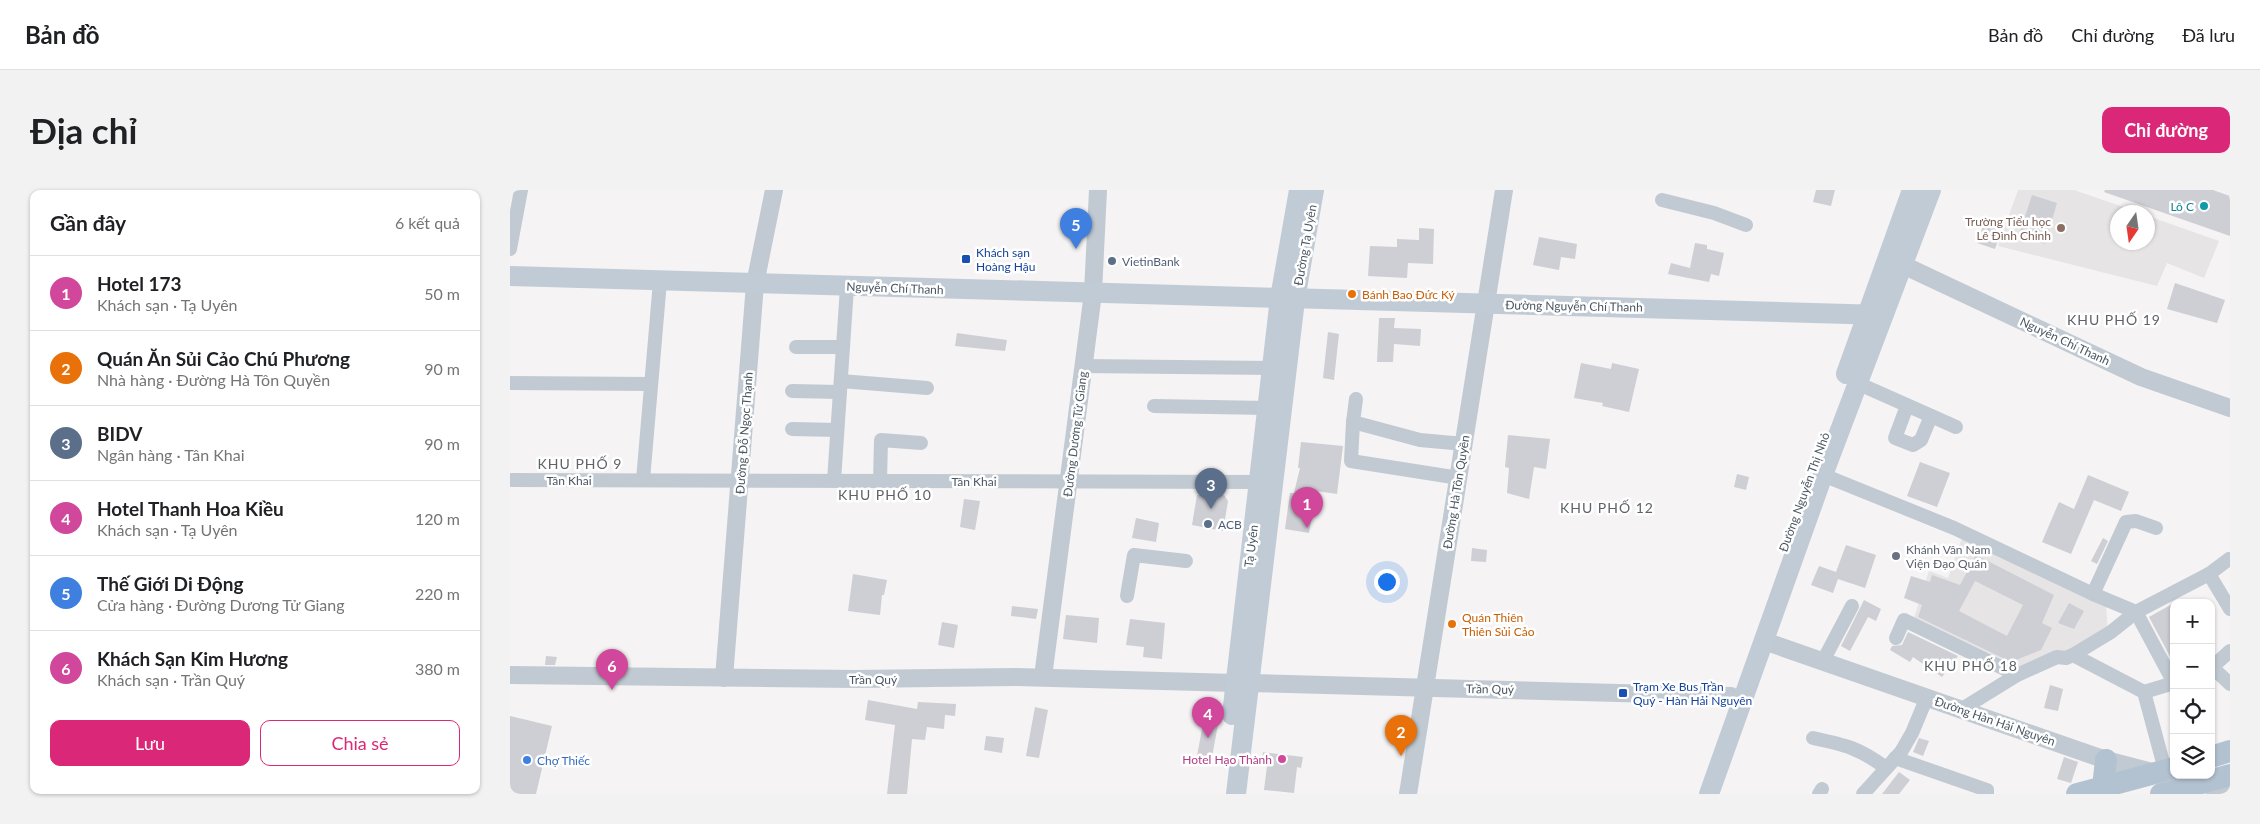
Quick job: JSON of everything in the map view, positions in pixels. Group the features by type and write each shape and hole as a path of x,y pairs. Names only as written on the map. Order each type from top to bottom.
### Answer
{"main road":[{"name":"Đường Tạ Uyên","path":"1288,299 1299,190"},
{"name":"Đường Tạ Uyên","path":"1288,299 1314,190"},
{"path":"1895,262 1912,190"},
{"path":"1876,314 1895,262 1931,190"},
{"name":"Nguyễn Chí Thanh","path":"510,276 1288,299"},
{"name":"Đường Nguyễn Chí Thanh","path":"1288,299 1876,314"},
{"name":"Tạ Uyên","path":"1266,482 1268,408 1272,368 1288,299"},
{"name":"Tạ Uyên","path":"1222,794 1242,683 1288,299"},
{"name":"Đường Nguyễn Thị Nhỏ","path":"1758,639 1858,383 1876,314"},
{"name":"Đường Nguyễn Thị Nhỏ","path":"1709,794 1738,696 1876,314"},
{"name":"Tạ Uyên","path":"1236,794 1242,683"},
{"name":"Đường Nguyễn Thị Nhỏ","path":"1696,794 1738,696"},
{"path":"2215,756 2230,751"},
{"path":"2103,786 2106,760"},
{"path":"2077,794 2164,770"},
{"path":"2161,794 2201,783 2226,787"}],"street":[{"path":"510,249 521,190"},
{"name":"Đường Đỗ Ngọc Thạnh","path":"724,678 755,284 774,190"},
{"name":"Đường Dương Tử Giang","path":"1043,677 1093,293 1098,190"},
{"name":"Đường Hà Tôn Quyền","path":"1408,794 1504,190"},
{"path":"1662,200 1714,213 1746,225"},
{"name":"Nguyễn Chí Thanh","path":"1895,262 2141,377 2230,408"},
{"path":"642,480 660,281"},
{"path":"834,481 847,287"},
{"path":"796,347 843,347"},
{"path":"1083,366 1272,368"},
{"path":"510,383 651,384"},
{"path":"1858,383 1956,427"},
{"path":"792,391 840,386 927,388"},
{"path":"1356,399 1351,461 1459,478"},
{"path":"1154,406 1268,408"},
{"path":"1907,406 1895,438 1913,445 1921,440 1930,416"},
{"path":"1353,422 1420,440 1464,444"},
{"path":"792,429 837,430"},
{"path":"880,481 881,440 920,443"},
{"path":"1823,476 1954,528 2093,594 2136,612 2170,676"},
{"name":"Tân Khai","path":"510,480 1266,482"},
{"path":"2093,594 2126,522 2136,521 2156,528"},
{"path":"1127,596 1134,556 1186,561"},
{"path":"1962,709 2017,675 2057,657 2066,658 2073,655 2110,632 2136,612 2209,574 2229,559"},
{"path":"2209,574 2230,609"},
{"path":"1823,661 1852,606"},
{"path":"1896,638 1904,620 2017,675"},
{"name":"Đường Hàn Hải Nguyên","path":"1758,639 2106,760 2164,770 2201,783"},
{"path":"2215,665 2230,651"},
{"path":"2073,655 2144,692 2170,684"},
{"path":"2215,671 2230,684"},
{"name":"Trần Quý","path":"510,675 855,679 1043,677 1738,696"},
{"path":"2144,692 2164,770"},
{"path":"1863,794 1890,763 1912,733 1926,697"},
{"path":"1813,738 1851,746 1890,763 1987,790 1987,794"}],"shaded area":[{"name":"Trường Tiểu học Lê Đình Chinh","path":"2018,190 2074,190 2118,205 2110,205 2110,250 2155,250 2155,218 2219,241 2204,278 2167,263 2157,286 1998,246"},
{"path":"1963,535 2106,606 2108,632 2065,656 2016,670 1913,621 1929,571 1948,578"}],"building":[{"path":"1816,190 1835,190 1831,206 1813,202"},
{"name":"Lô C","path":"2105,190 2213,190 2230,196 2230,236 2155,210 2155,205 2141,205 2104,192"},
{"path":"2032,195 2057,203 2045,244 2019,235"},
{"path":"1986,217 2004,223 1995,249 1977,243"},
{"path":"1419,228 1434,229 1433,264 1408,263 1407,278 1368,276 1370,246 1397,247 1397,239 1419,240"},
{"path":"1539,237 1577,244 1575,259 1561,257 1559,270 1533,265"},
{"path":"1695,243 1707,245 1707,249 1724,253 1719,276 1711,274 1709,282 1668,274 1671,263 1690,268"},
{"path":"2175,283 2225,300 2217,323 2167,309"},
{"path":"1379,318 1395,318 1394,328 1421,329 1420,346 1394,344 1393,362 1377,362"},
{"path":"1328,332 1339,334 1334,380 1323,378"},
{"path":"957,333 1007,340 1005,351 955,346"},
{"path":"1581,363 1611,369 1612,363 1639,369 1629,412 1602,406 1603,403 1574,398"},
{"path":"1508,435 1550,439 1546,469 1534,467 1529,499 1507,493 1509,468 1505,467"},
{"path":"1301,442 1343,446 1337,494 1316,491 1309,533 1285,529 1290,493 1294,493 1300,468 1298,468"},
{"path":"1920,462 1950,473 1937,507 1907,496"},
{"path":"1737,474 1749,477 1746,490 1734,487"},
{"path":"2088,475 2129,492 2121,511 2094,500 2071,554 2042,542 2059,502 2074,509"},
{"path":"1215,493 1224,495 1228,501 1223,531 1192,525 1197,495"},
{"path":"964,499 980,501 975,530 960,527"},
{"path":"1136,518 1159,523 1156,542 1132,538"},
{"path":"2103,538 2108,541 2097,564 2091,561"},
{"path":"1846,545 1876,555 1865,588 1838,579 1833,593 1811,585 1819,566 1836,572"},
{"path":"1472,548 1487,550 1486,562 1471,561"},
{"path":"1976,555 2054,595 2042,623 2052,628 2041,650 2011,662 1918,617 1922,605 1904,598 1911,576 1930,582 1932,575 1960,585","holes":["1975,581 2023,605 2007,636 1959,611"]},
{"path":"853,574 887,580 884,595 882,595 880,615 848,611"},
{"path":"1864,600 1881,609 1876,621 1868,617 1850,651 1841,646"},
{"path":"2069,603 2084,611 2074,629 2058,623"},
{"path":"2170,605 2170,656 2149,617"},
{"path":"1012,606 1038,609 1036,619 1011,616"},
{"path":"1066,615 1099,618 1097,643 1063,639"},
{"path":"1130,619 1165,623 1162,659 1143,657 1144,647 1126,645"},
{"path":"942,622 958,625 954,648 938,645"},
{"path":"1908,632 1958,656 1942,677 1913,657 1910,662 1890,650 1892,646 1902,645"},
{"path":"546,656 557,657 555,665 545,665"},
{"path":"2050,685 2063,689 2058,711 2044,708"},
{"path":"868,700 917,709 918,702 956,704 955,716 945,715 944,729 927,727 925,740 912,739 907,794 887,794 895,725 865,720"},
{"path":"1207,702 1219,719 1212,757 1206,758 1197,756"},
{"path":"1035,707 1048,710 1039,758 1026,756"},
{"name":"Chợ Thiếc","path":"510,716 552,726 536,794 510,794"},
{"path":"986,736 1004,738 1002,753 984,750"},
{"path":"1919,738 1929,741 1923,756 1913,752"},
{"path":"1263,752 1303,757 1301,768 1297,767 1294,793 1264,790 1267,766 1262,762"},
{"path":"2064,757 2078,762 2071,783 2057,779"},
{"path":"1899,772 1910,780 1899,794 1882,794"}],"place":[{"name":"Lô C","path":"2204,206"},
{"name":"Trường Tiểu học Lê Đình Chinh","path":"2061,228"},
{"name":"Thế Giới Di Động","path":"1076,249"},
{"name":"Khách sạn Hoàng Hậu","path":"966,259"},
{"name":"VietinBank","path":"1112,261"},
{"name":"Bánh Bao Đức Ký","path":"1352,294"},
{"name":"BIDV","path":"1211,509"},
{"name":"ACB","path":"1208,524"},
{"name":"Hotel 173","path":"1307,528"},
{"name":"Khánh Vân Nam Viện Đạo Quán","path":"1896,556"},
{"name":"Quán Thiên Thiên Sủi Cảo","path":"1452,624"},
{"name":"Khách Sạn Kim Hương","path":"612,690"},
{"name":"Trạm Xe Bus Trần Quý - Hàn Hải Nguyên","path":"1623,693"},
{"name":"Hotel Thanh Hoa Kiều","path":"1208,738"},
{"name":"Quán Ăn Sủi Cảo Chú Phương","path":"1401,756"},
{"name":"Hotel Hạo Thành","path":"1282,759"},
{"name":"Chợ Thiếc","path":"527,760"}],"district":[{"name":"KHU PHỐ 19","path":"2114,319"},
{"name":"KHU PHỐ 9","path":"580,463"},
{"name":"KHU PHỐ 10","path":"885,494"},
{"name":"KHU PHỐ 12","path":"1607,507"},
{"name":"KHU PHỐ 18","path":"1971,665"}]}
